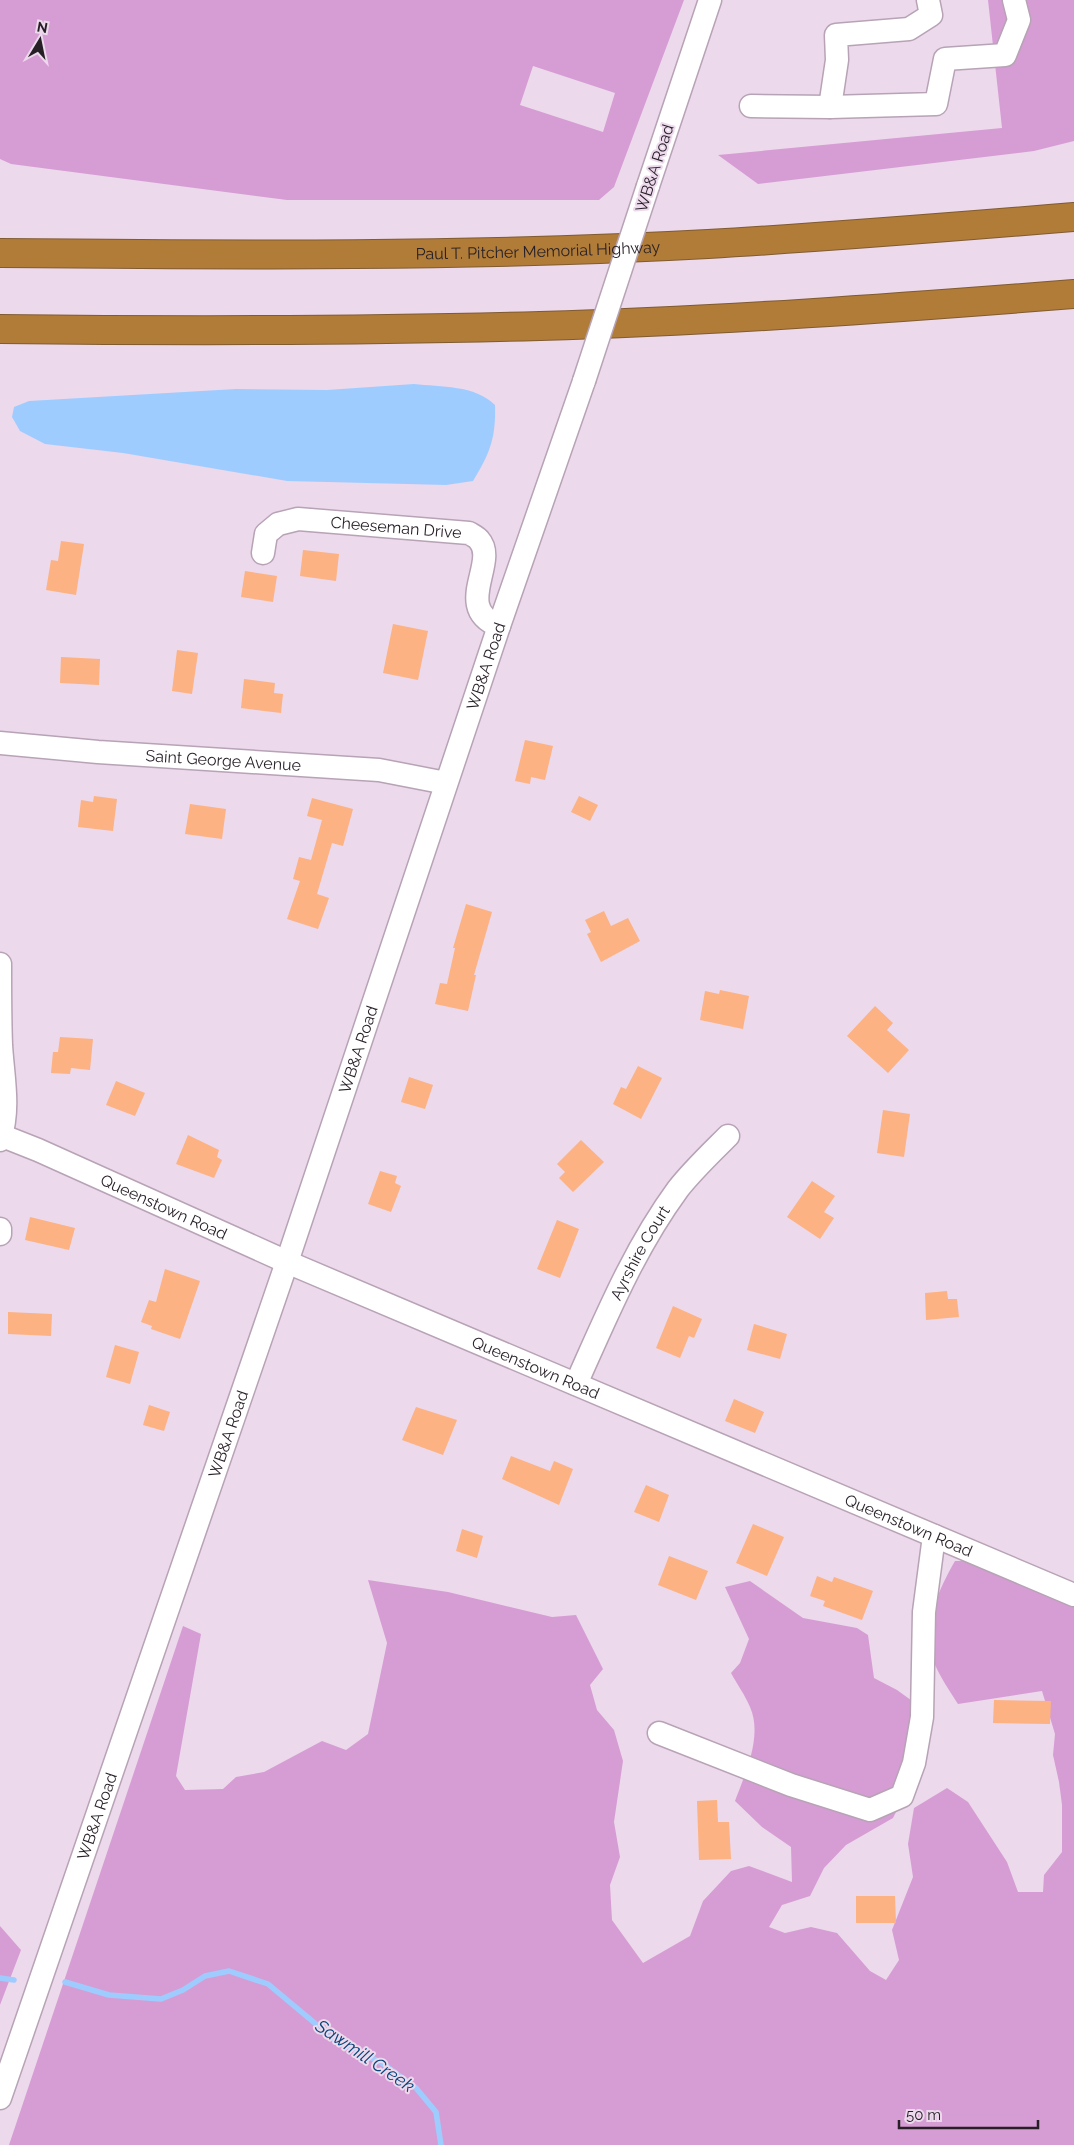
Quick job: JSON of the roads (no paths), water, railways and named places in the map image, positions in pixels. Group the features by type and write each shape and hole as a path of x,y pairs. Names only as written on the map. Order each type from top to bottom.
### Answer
{"highway":[{"name":"Paul T. Pitcher Memorial Highway","path":"0,253 248,255 536,250 706,244 1074,217"},
{"path":"0,329 247,331 541,326 720,318 1074,294"}],"street":[{"name":"WB&A Road","path":"0,2098 287,1262 498,626 584,380 710,0"},
{"path":"830,107 836,60 836,35 909,29 931,15 928,0"},
{"path":"751,106 830,107 936,104 945,60 1005,56 1019,20 1014,0"},
{"name":"Cheeseman Drive","path":"263,552 266,534 278,524 298,519 469,533 480,540 483,550 477,605 479,614 486,621 498,626"},
{"name":"Saint George Avenue","path":"0,743 98,752 378,770 446,783"},
{"path":"0,964 1,1042 6,1104 6,1122 0,1137"},
{"name":"Ayrshire Court","path":"576,1384 624,1278 650,1231 679,1188 728,1136"},
{"name":"Queenstown Road","path":"0,1137 38,1150 287,1262 1074,1595"},
{"path":"0,1229 0,1234"},
{"path":"659,1732 791,1786 870,1810 902,1796 914,1764 922,1717 924,1612 934,1536"}],"water":[{"path":"414,384 468,390 487,398 495,405 491,445 473,481 446,485 287,481 123,453 45,444 20,431 12,417 14,407 29,401 236,389 327,390"}],"waterway":[{"name":"Sawmill Creek","path":"65,1982 109,1995 161,1999 183,1990 205,1976 229,1971 268,1984 335,2040 382,2063 416,2088 436,2112 441,2145"},
{"name":"Sawmill Creek","path":"0,1978 14,1980"}]}
